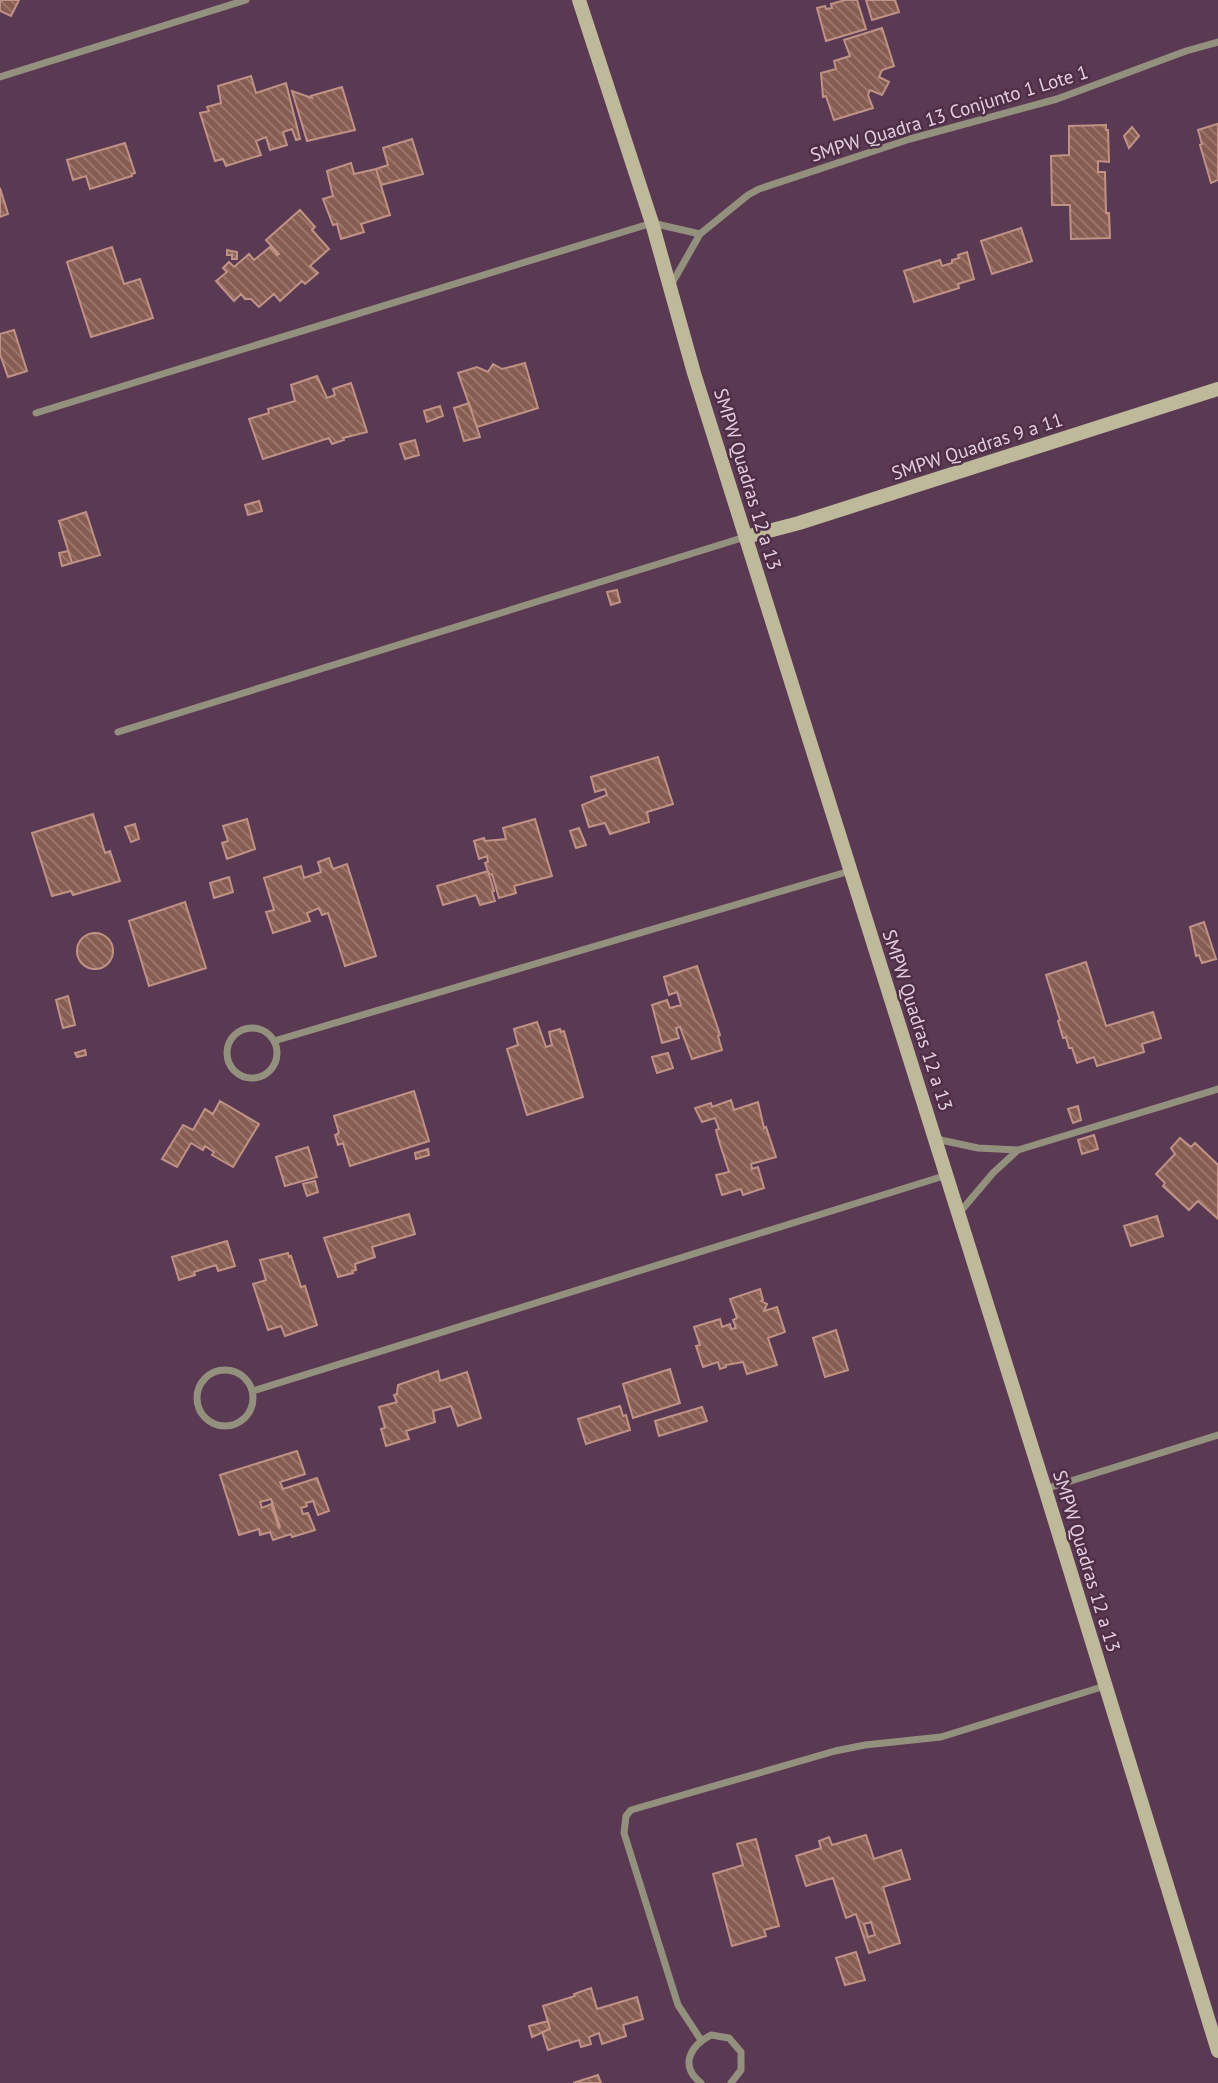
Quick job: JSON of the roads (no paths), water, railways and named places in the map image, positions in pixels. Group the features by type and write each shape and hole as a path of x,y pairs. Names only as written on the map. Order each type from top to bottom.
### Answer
{"street":[{"path":"0,77 246,0"},
{"name":"SMPW Quadras 12 a 13","path":"579,0 652,223 694,373 936,1139 1218,2051"},
{"name":"SMPW Quadra 13 Conjunto 1 Lote 1","path":"670,287 700,234 759,189 910,139 1057,99 1186,51 1218,42"},
{"path":"36,414 652,223 700,234"},
{"name":"SMPW Quadras 9 a 11","path":"746,537 812,519 1218,389"},
{"path":"118,732 746,537"},
{"path":"274,1041 850,871"},
{"path":"256,1028 266,1032 274,1041 277,1051 275,1062 269,1071 259,1077 238,1074 230,1066 228,1044 234,1035 244,1029 256,1028"},
{"path":"936,1139 978,1148 1018,1150 1218,1089"},
{"path":"959,1213 993,1173 1018,1150"},
{"path":"253,1391 947,1175"},
{"path":"223,1370 233,1370 242,1375 253,1391 251,1410 237,1424 217,1426 208,1422 197,1406 196,1396 205,1378 223,1370"},
{"path":"1045,1489 1218,1435"},
{"path":"701,2040 678,2006 624,1833 626,1816 631,1810 835,1751 941,1737 1105,1686"},
{"path":"701,2083 691,2071 691,2052 701,2040 711,2035 720,2035 736,2044 743,2061 741,2070 730,2083"}]}
